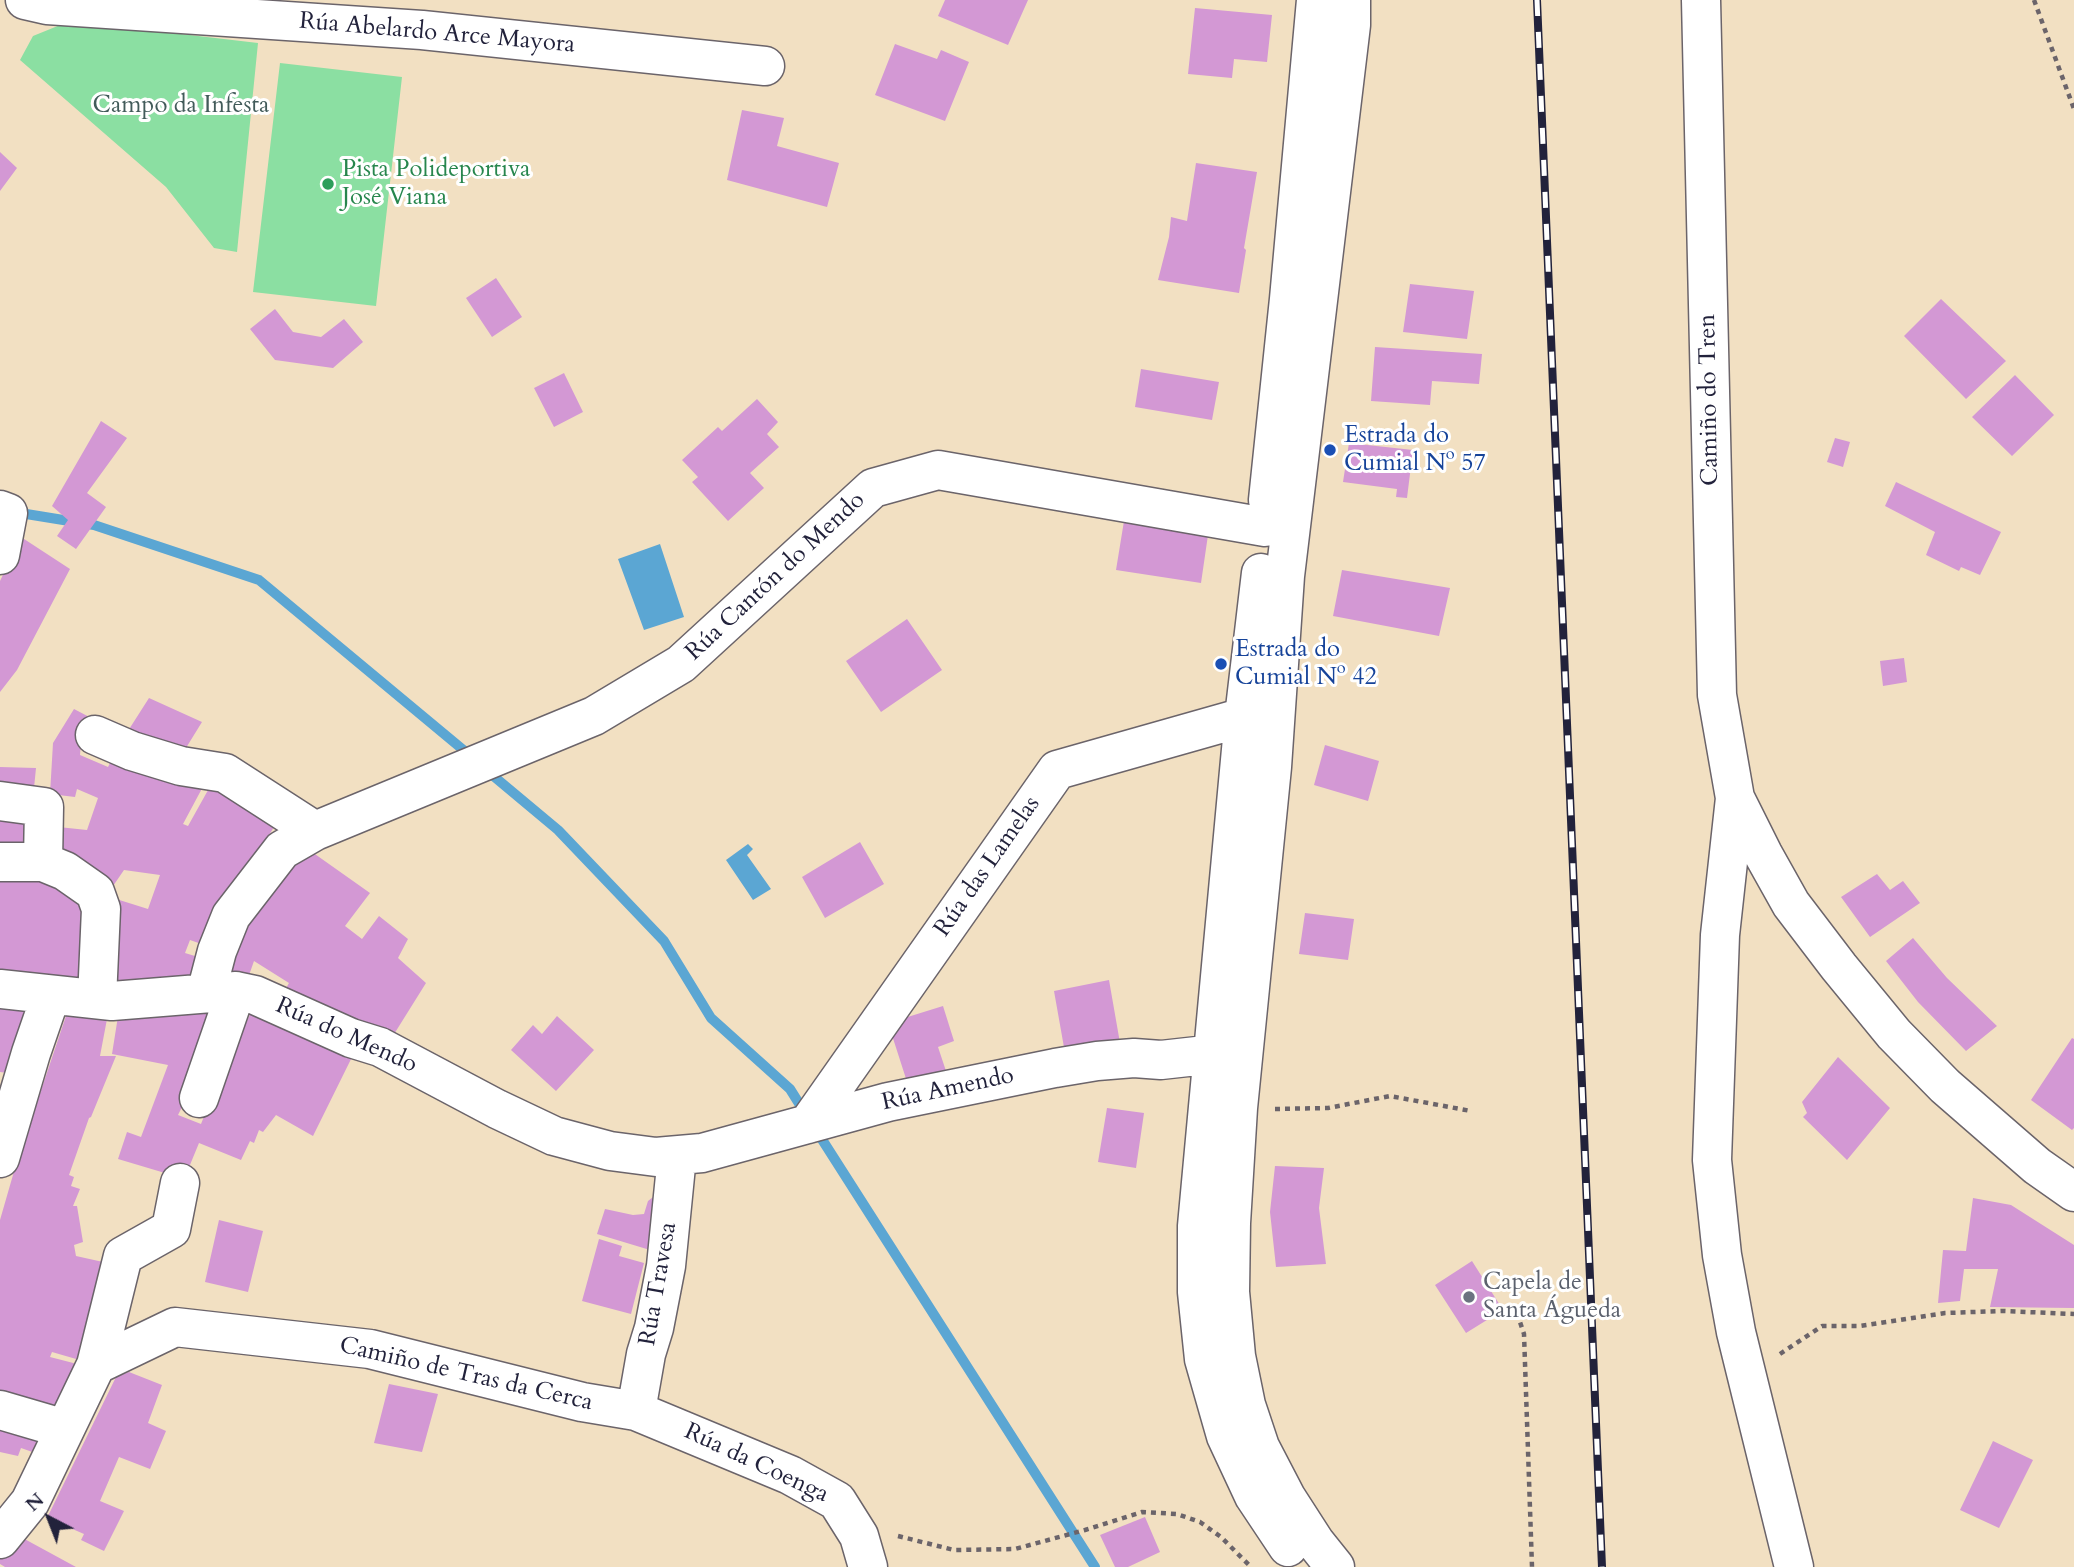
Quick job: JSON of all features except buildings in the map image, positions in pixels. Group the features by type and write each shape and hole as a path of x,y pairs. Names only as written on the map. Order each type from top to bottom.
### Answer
{"street":[{"name":"Rúa Abelardo Arce Mayora","path":"24,0 47,5 422,30 765,66"},
{"path":"1231,1223 1215,1154 1218,1054 1244,717 1316,0"},
{"path":"1303,144 1328,88 1334,0"},
{"path":"1335,1567 1286,1497 1260,1447 1246,1405 1236,1356 1230,1292 1237,1108 1272,767 1285,576 1349,38 1351,0"},
{"name":"Camiño do Tren","path":"1701,0 1717,695 1735,798"},
{"name":"Rúa Cantón do Mendo","path":"199,1098 221,992 217,951 231,916 282,849 315,831 594,716 681,664 873,488 938,470 1265,527"},
{"path":"0,555 4,511"},
{"name":"Rúa das Lamelas","path":"808,1124 1057,769 1244,717"},
{"path":"95,735 132,751 181,766 225,773 315,831"},
{"path":"1272,767 1249,834 1197,1226 1197,1292 1204,1359 1226,1436 1254,1496 1303,1567"},
{"path":"1735,798 1791,904 1894,1034 1955,1095 2037,1166 2074,1192"},
{"path":"1735,798 1720,935 1712,1160 1722,1255 1736,1332 1794,1567"},
{"path":"0,801 44,807 43,862"},
{"path":"0,862 43,862 65,871 95,892 102,909 97,999"},
{"name":"Rúa do Mendo","path":"0,989 112,1002 221,992 256,995 351,1038 380,1048 555,1136 633,1156 677,1156"},
{"path":"0,1158 51,995"},
{"name":"Rúa Amendo","path":"677,1156 702,1153 932,1091 1097,1061 1134,1058 1161,1060 1218,1054"},
{"name":"Rúa Travesa","path":"636,1411 666,1266 677,1156"},
{"path":"0,1539 30,1503 96,1365 123,1256 171,1229 180,1183"},
{"name":"Camiño de Tras da Cerca","path":"96,1365 175,1327 370,1349 582,1402 636,1411"},
{"path":"0,1410 65,1429"},
{"name":"Rúa da Coenga","path":"636,1411 790,1475 837,1502 856,1557"}],"path":[{"path":"2034,0 2074,109"},
{"path":"1237,1108 1328,1108 1390,1096 1471,1111"},
{"path":"1822,1326 1860,1326 1945,1313 2003,1311 2074,1314"},
{"path":"1517,1312 1524,1334 1532,1567"},
{"path":"856,1557 884,1532 954,1550 1015,1549 1142,1512 1177,1514 1200,1522 1221,1537 1251,1567"}],"green space":[{"name":"Campo da Infesta","path":"70,21 258,43 237,252 214,248 166,187 20,60 33,36"},
{"name":"Pista Polideportiva José Viana","path":"280,63 402,77 376,306 253,292"}],"water":[{"path":"660,544 684,617 644,630 618,559"},
{"path":"748,844 753,849 747,855 771,889 753,900 726,860"}],"waterway":[{"path":"14,512 94,525 259,580 473,758"},
{"path":"485,769 558,830 664,941 711,1018 790,1089 805,1113"},
{"path":"816,1130 1095,1567"}],"railway":[{"path":"1537,0 1602,1567"}],"place":[{"name":"Pista Polideportiva José Viana","path":"328,184"},
{"name":"Estrada do Cumial Nº 57","path":"1330,450"},
{"name":"Estrada do Cumial Nº 42","path":"1221,664"},
{"name":"Capela de Santa Águeda","path":"1469,1297"}]}
